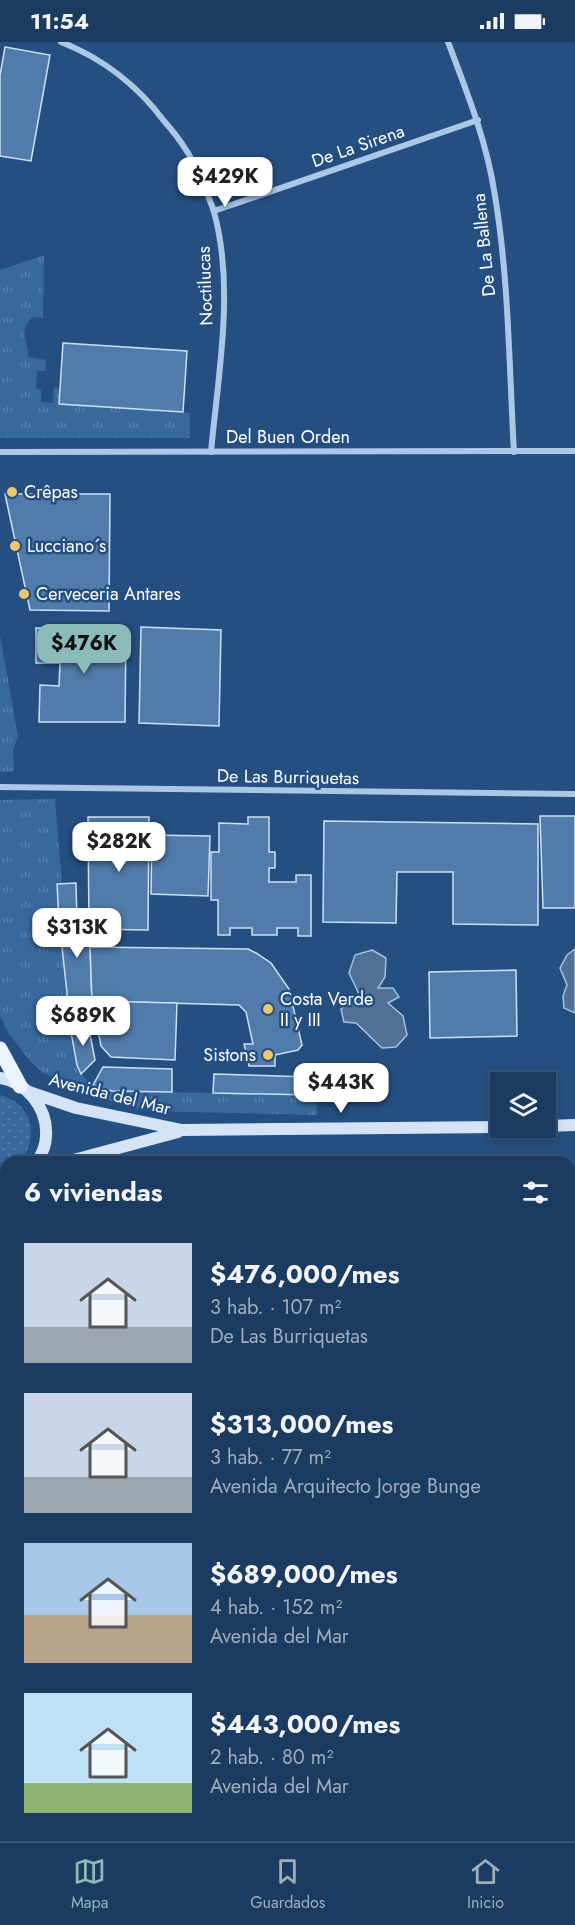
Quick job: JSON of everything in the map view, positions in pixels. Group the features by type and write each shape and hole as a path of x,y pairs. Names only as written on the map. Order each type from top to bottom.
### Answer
{"main road":[{"path":"0,1049 24,1089 39,1105 45,1120 46,1135 41,1156"},
{"name":"Avenida del Mar","path":"0,1078 76,1108 182,1130 490,1127"},
{"path":"556,1126 575,1125"},
{"name":"Avenida del Mar","path":"88,1156 182,1130"}],"street":[{"name":"Noctilucas","path":"61,42 112,70 148,100 187,151 214,211 222,261 224,301 211,452"},
{"name":"De La Ballena","path":"448,42 478,120 495,194 502,253 514,452"},
{"name":"De La Sirena","path":"214,211 478,120"},
{"name":"Del Buen Orden","path":"0,452 575,451"},
{"name":"De Las Burriquetas","path":"0,787 575,794"}],"green space":[{"path":"44,255 43,318 32,317 25,328 28,357 46,360 45,371 37,371 36,388 41,390 41,402 53,403 54,388 60,389 60,404 190,413 190,438 0,438 0,270"},
{"path":"0,635 18,737 13,750 14,771 0,772"},
{"path":"55,799 62,884 57,884 70,1027 75,1058 84,1077 95,1085 112,1091 316,1095 317,1115 148,1111 118,1104 61,1082 42,1072 29,1060 9,1034 0,1016 0,800"},
{"path":"0,1095 20,1105 30,1122 31,1132 30,1143 24,1156 0,1156"}],"shaded area":[{"path":"575,949 575,1013 564,1008 563,996 567,985 560,968 567,955"},
{"path":"372,950 386,958 385,977 378,988 393,988 399,997 388,1003 403,1016 407,1035 396,1047 382,1048 356,1023 344,1022 341,1009 348,1004 359,1004 359,994 349,973 355,955"}],"building":[{"path":"5,47 50,55 31,161 0,156 0,75"},
{"path":"63,343 187,351 183,412 59,404"},
{"path":"5,494 110,494 109,611 30,610"},
{"path":"141,627 221,630 219,726 139,723"},
{"path":"36,628 126,630 125,722 39,722 40,685 59,686 60,663 36,663"},
{"path":"540,816 575,816 575,908 543,908"},
{"path":"88,817 149,817 148,930 89,929"},
{"path":"248,817 269,817 269,852 275,852 275,868 269,868 269,882 296,882 296,875 311,875 311,936 298,936 298,928 277,928 277,935 252,935 252,928 230,928 230,935 218,935 218,900 211,900 211,852 219,852 219,823 248,824"},
{"path":"324,821 538,824 538,925 453,924 453,872 397,872 396,923 323,922"},
{"path":"152,835 210,836 208,896 151,894"},
{"path":"76,883 77,920 59,920 57,884"},
{"path":"89,919 92,1001 68,1002 59,920"},
{"name":"Costa Verde II y III","path":"90,947 248,949 271,963 289,989 302,1045 298,1050 275,1055 275,1066 249,1066 244,1044 253,1044 246,1012 239,1005 92,1001"},
{"path":"516,970 517,1036 430,1038 429,972"},
{"path":"92,1001 177,1003 175,1060 111,1057 101,1046"},
{"path":"88,1024 95,1060 81,1074 77,1065 70,1027"},
{"path":"103,1067 172,1069 172,1092 112,1091 93,1085"},
{"path":"214,1074 311,1077 311,1095 213,1093"}],"place":[{"name":"Crêpas","path":"12,492"},
{"name":"Lucciano´s","path":"15,546"},
{"name":"Cerveceria Antares","path":"24,594"},
{"name":"Costa Verde II y III","path":"268,1009"},
{"name":"Sistons","path":"268,1055"}]}
